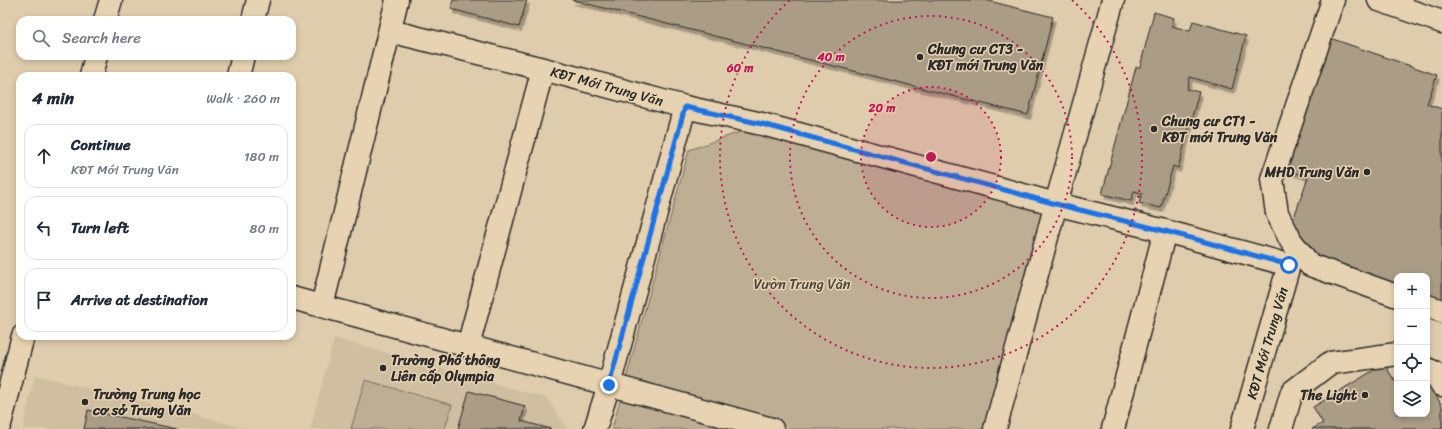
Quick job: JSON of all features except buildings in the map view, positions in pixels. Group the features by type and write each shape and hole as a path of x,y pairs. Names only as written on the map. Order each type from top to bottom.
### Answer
{"street":[{"path":"106,16 111,0"},
{"path":"254,16 258,0"},
{"path":"322,306 398,0"},
{"path":"996,429 1056,204 1113,0"},
{"path":"1333,0 1272,179 1277,213 1291,241 1310,265 1394,295"},
{"path":"1379,0 1442,22"},
{"name":"KĐT Mới Trung Văn","path":"390,31 543,69 685,107 762,124 1056,204 1165,231 1289,265 1242,429"},
{"path":"92,72 95,60"},
{"path":"239,72 242,60"},
{"path":"468,346 543,69"},
{"path":"595,429 609,385 685,107"},
{"path":"1113,429 1165,231"},
{"path":"296,299 772,429"},
{"path":"1430,307 1442,311"},
{"path":"0,424 22,340"},
{"path":"1281,429 1292,392 1330,363 1394,354"},
{"path":"1430,370 1434,372 1442,385"}],"shaded area":[{"name":"Trường Phổ thông Liên cấp Olympia","path":"334,338 546,398 568,429 310,429"},
{"name":"Trường Trung học cơ sở Trung Văn","path":"35,375 248,429 23,429"}],"green space":[{"name":"Vườn Trung Văn","path":"762,124 1056,204 996,429 612,429 689,150"},
{"path":"365,380 452,405 445,429 351,429"}],"place":[{"name":"Chung cư CT3 - KĐT mới Trung Văn","path":"920,57"},
{"name":"Chung cư CT1 - KĐT mới Trung Văn","path":"1154,129"},
{"name":"MHD Trung Văn","path":"1367,172"},
{"name":"Trường Phổ thông Liên cấp Olympia","path":"383,368"},
{"name":"The Light","path":"1365,395"},
{"name":"Trường Trung học cơ sở Trung Văn","path":"85,402"}],"route":[{"path":"609,385 685,107 762,124 1056,204 1165,231 1289,265"}]}
